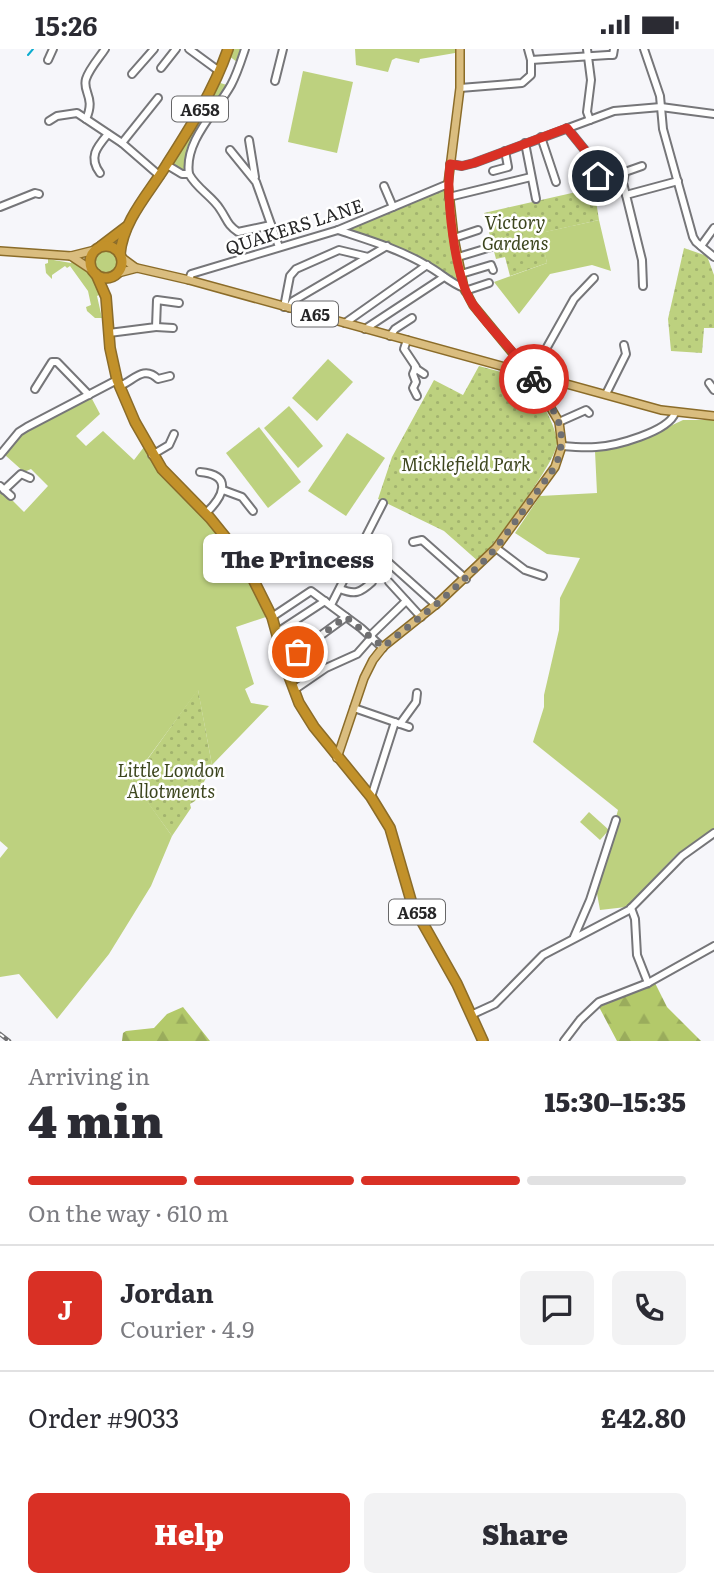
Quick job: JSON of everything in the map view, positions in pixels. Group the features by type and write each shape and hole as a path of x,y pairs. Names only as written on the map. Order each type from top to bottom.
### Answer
{"highway":[{"name":"A658","path":"98,249 128,225 160,176 193,122 228,49"},
{"name":"A658","path":"106,297 122,265 121,256 128,225"},
{"path":"116,274 104,278 94,272 90,260 98,249 112,247 121,256"},
{"name":"A658","path":"94,272 106,297 109,333 119,383 152,455 162,469 206,513 250,573 272,617 294,690 306,715 371,797 390,828 412,904 483,1041"}],"main road":[{"path":"341,757 368,669 383,647 466,579 496,548 555,467 562,446 559,422 531,374 480,314 465,290 454,238 448,184 460,88 460,49"},
{"path":"0,251 71,255 98,249"},
{"path":"71,255 94,272"},
{"name":"A65","path":"121,256 137,268 365,330 675,413 714,416"},
{"name":"A65","path":"116,274 137,268"},
{"path":"540,390 543,383 549,379"}],"street":[{"path":"48,60 53,49"},
{"path":"86,119 91,108 86,79 105,49"},
{"path":"132,74 153,49"},
{"path":"161,68 176,49"},
{"path":"189,49 219,71"},
{"path":"245,49 230,85 194,144 188,163 189,174 221,210 226,223 238,232 271,225"},
{"path":"275,81 283,49"},
{"path":"460,88 522,83 531,75 528,49"},
{"path":"531,60 588,53 613,55 614,49"},
{"path":"644,49 660,96 663,129 693,237 714,257"},
{"path":"588,53 590,80 587,112 590,120"},
{"path":"122,143 158,99"},
{"path":"450,164 462,166 474,163 626,109 661,107 714,114"},
{"path":"49,121 68,113 76,113 122,143 160,176"},
{"path":"567,128 592,159 598,176"},
{"path":"100,173 94,165 94,152 108,134"},
{"path":"541,138 556,182"},
{"path":"249,140 256,182 279,247"},
{"path":"525,143 536,199"},
{"path":"230,151 256,182"},
{"path":"493,171 509,167 505,151"},
{"path":"167,165 182,174 189,174"},
{"path":"642,166 625,172 622,183 642,260 643,286"},
{"path":"449,197 531,177"},
{"path":"626,195 678,181"},
{"name":"QUAKERS LANE","path":"189,280 191,274 338,230 448,184"},
{"path":"384,186 393,207"},
{"path":"0,207 35,193 39,194"},
{"path":"701,246 714,228"},
{"path":"338,230 387,246 427,265 465,290 489,283"},
{"path":"454,238 478,230"},
{"path":"287,307 387,246"},
{"path":"458,257 491,247"},
{"path":"287,307 292,272 339,250 368,257"},
{"path":"345,323 427,265"},
{"path":"461,274 491,265 493,270"},
{"path":"365,330 443,277"},
{"path":"531,374 574,299 594,278"},
{"path":"156,327 157,300 178,303"},
{"path":"390,336 395,329 412,318"},
{"path":"109,333 156,327 173,328"},
{"path":"407,340 405,354 415,368 424,374"},
{"path":"606,394 622,367 626,354 624,345"},
{"path":"35,389 52,362 57,362 89,395"},
{"path":"415,368 413,374 416,383 413,388 417,396"},
{"path":"0,455 27,427 89,395 144,372 151,373 158,379 170,376"},
{"path":"709,383 714,390"},
{"path":"559,422 586,410 589,413"},
{"path":"562,446 598,447 630,440 669,423 675,413"},
{"path":"152,455 169,445 174,434"},
{"path":"200,472 215,476 222,484 223,490 206,513"},
{"path":"10,496 2,488 22,474 30,478"},
{"path":"223,490 242,496 253,511"},
{"path":"276,633 328,603 340,589 383,503"},
{"path":"413,542 422,540 466,579"},
{"path":"496,548 525,570 543,576"},
{"path":"250,573 270,561 264,550"},
{"path":"388,562 436,605"},
{"path":"340,589 354,594 361,592 372,582"},
{"path":"389,582 421,617"},
{"path":"272,617 311,591 383,647"},
{"path":"294,690 326,668 357,654 406,601"},
{"path":"284,659 346,617"},
{"path":"371,797 398,723 416,702 417,693"},
{"path":"354,708 409,727"},
{"path":"574,937 590,900 617,820"},
{"path":"471,1015 495,1004 543,955 631,908 682,856 714,834"},
{"path":"631,908 635,919 637,955 648,983"},
{"path":"564,1041 580,1020 599,1002 648,983 714,946"}],"green space":[{"path":"231,49 243,49 225,92 190,147 187,169 183,172 176,168 173,161 217,82 227,85 237,62 229,56"},
{"path":"355,49 455,49 455,53 420,59 419,63 396,58 392,60 388,72 356,65"},
{"path":"303,71 353,82 337,153 288,142"},
{"path":"448,184 464,288 427,265 338,230"},
{"name":"Victory Gardens","path":"594,188 599,220 541,233 547,263 510,276 505,257 496,259 484,213"},
{"path":"599,220 611,271 592,265 550,274 519,314 494,282 547,263 540,233"},
{"path":"684,248 707,256 714,275 714,328 704,328 702,353 671,351 668,319"},
{"path":"106,250 115,253 118,262 115,271 106,274 97,271 94,262 97,253"},
{"path":"48,259 72,261 93,276 101,294 97,296 102,318 95,318 87,311 86,307 91,305 88,291 70,266 65,266 52,275 52,279 46,273 45,264"},
{"path":"328,359 353,382 317,421 292,398"},
{"name":"Micklefield Park","path":"479,366 527,379 549,417 557,441 548,465 479,562 444,531 378,499 392,457 434,380 463,395"},
{"path":"91,397 100,414 76,436 86,446 103,431 134,460 144,447 169,481 225,543 245,573 266,617 236,627 254,684 245,689 251,703 269,706 212,765 198,690 132,780 172,836 151,886 109,954 57,1019 19,974 0,977 0,858 8,848 0,841 0,488 24,512 48,486 31,469 24,472 5,455 22,433"},
{"path":"289,406 323,446 298,468 264,428"},
{"path":"683,420 714,420 714,830 678,853 626,907 600,910 596,888 618,810 533,742 544,707 544,695 559,630 560,598 580,558 547,554 515,533 540,496 597,493 595,451 645,438"},
{"path":"259,427 301,482 268,508 226,453"},
{"path":"347,433 385,458 346,516 308,491"},
{"name":"Little London Allotments","path":"198,689 212,765 195,801 190,804 191,808 172,836 132,781"},
{"path":"589,812 609,830 600,840 580,822"},
{"path":"655,983 667,1007 701,1041 617,1041 599,1007"},
{"path":"183,1007 210,1041 122,1041 126,1031 154,1028 167,1014"}],"waterway":[{"path":"28,55 33,49"}],"railway":[{"path":"0,1034 9,1041"}],"way so far":[{"path":"298,652 346,617 383,647 453,591 496,548 555,467 561,452 563,440 559,422 534,379"}],"place":[{"name":"The Princess","path":"298,652"}],"route":[{"path":"534,379 480,314 464,288 449,197 450,164 462,166 474,163 567,128 592,159 598,176"}]}
